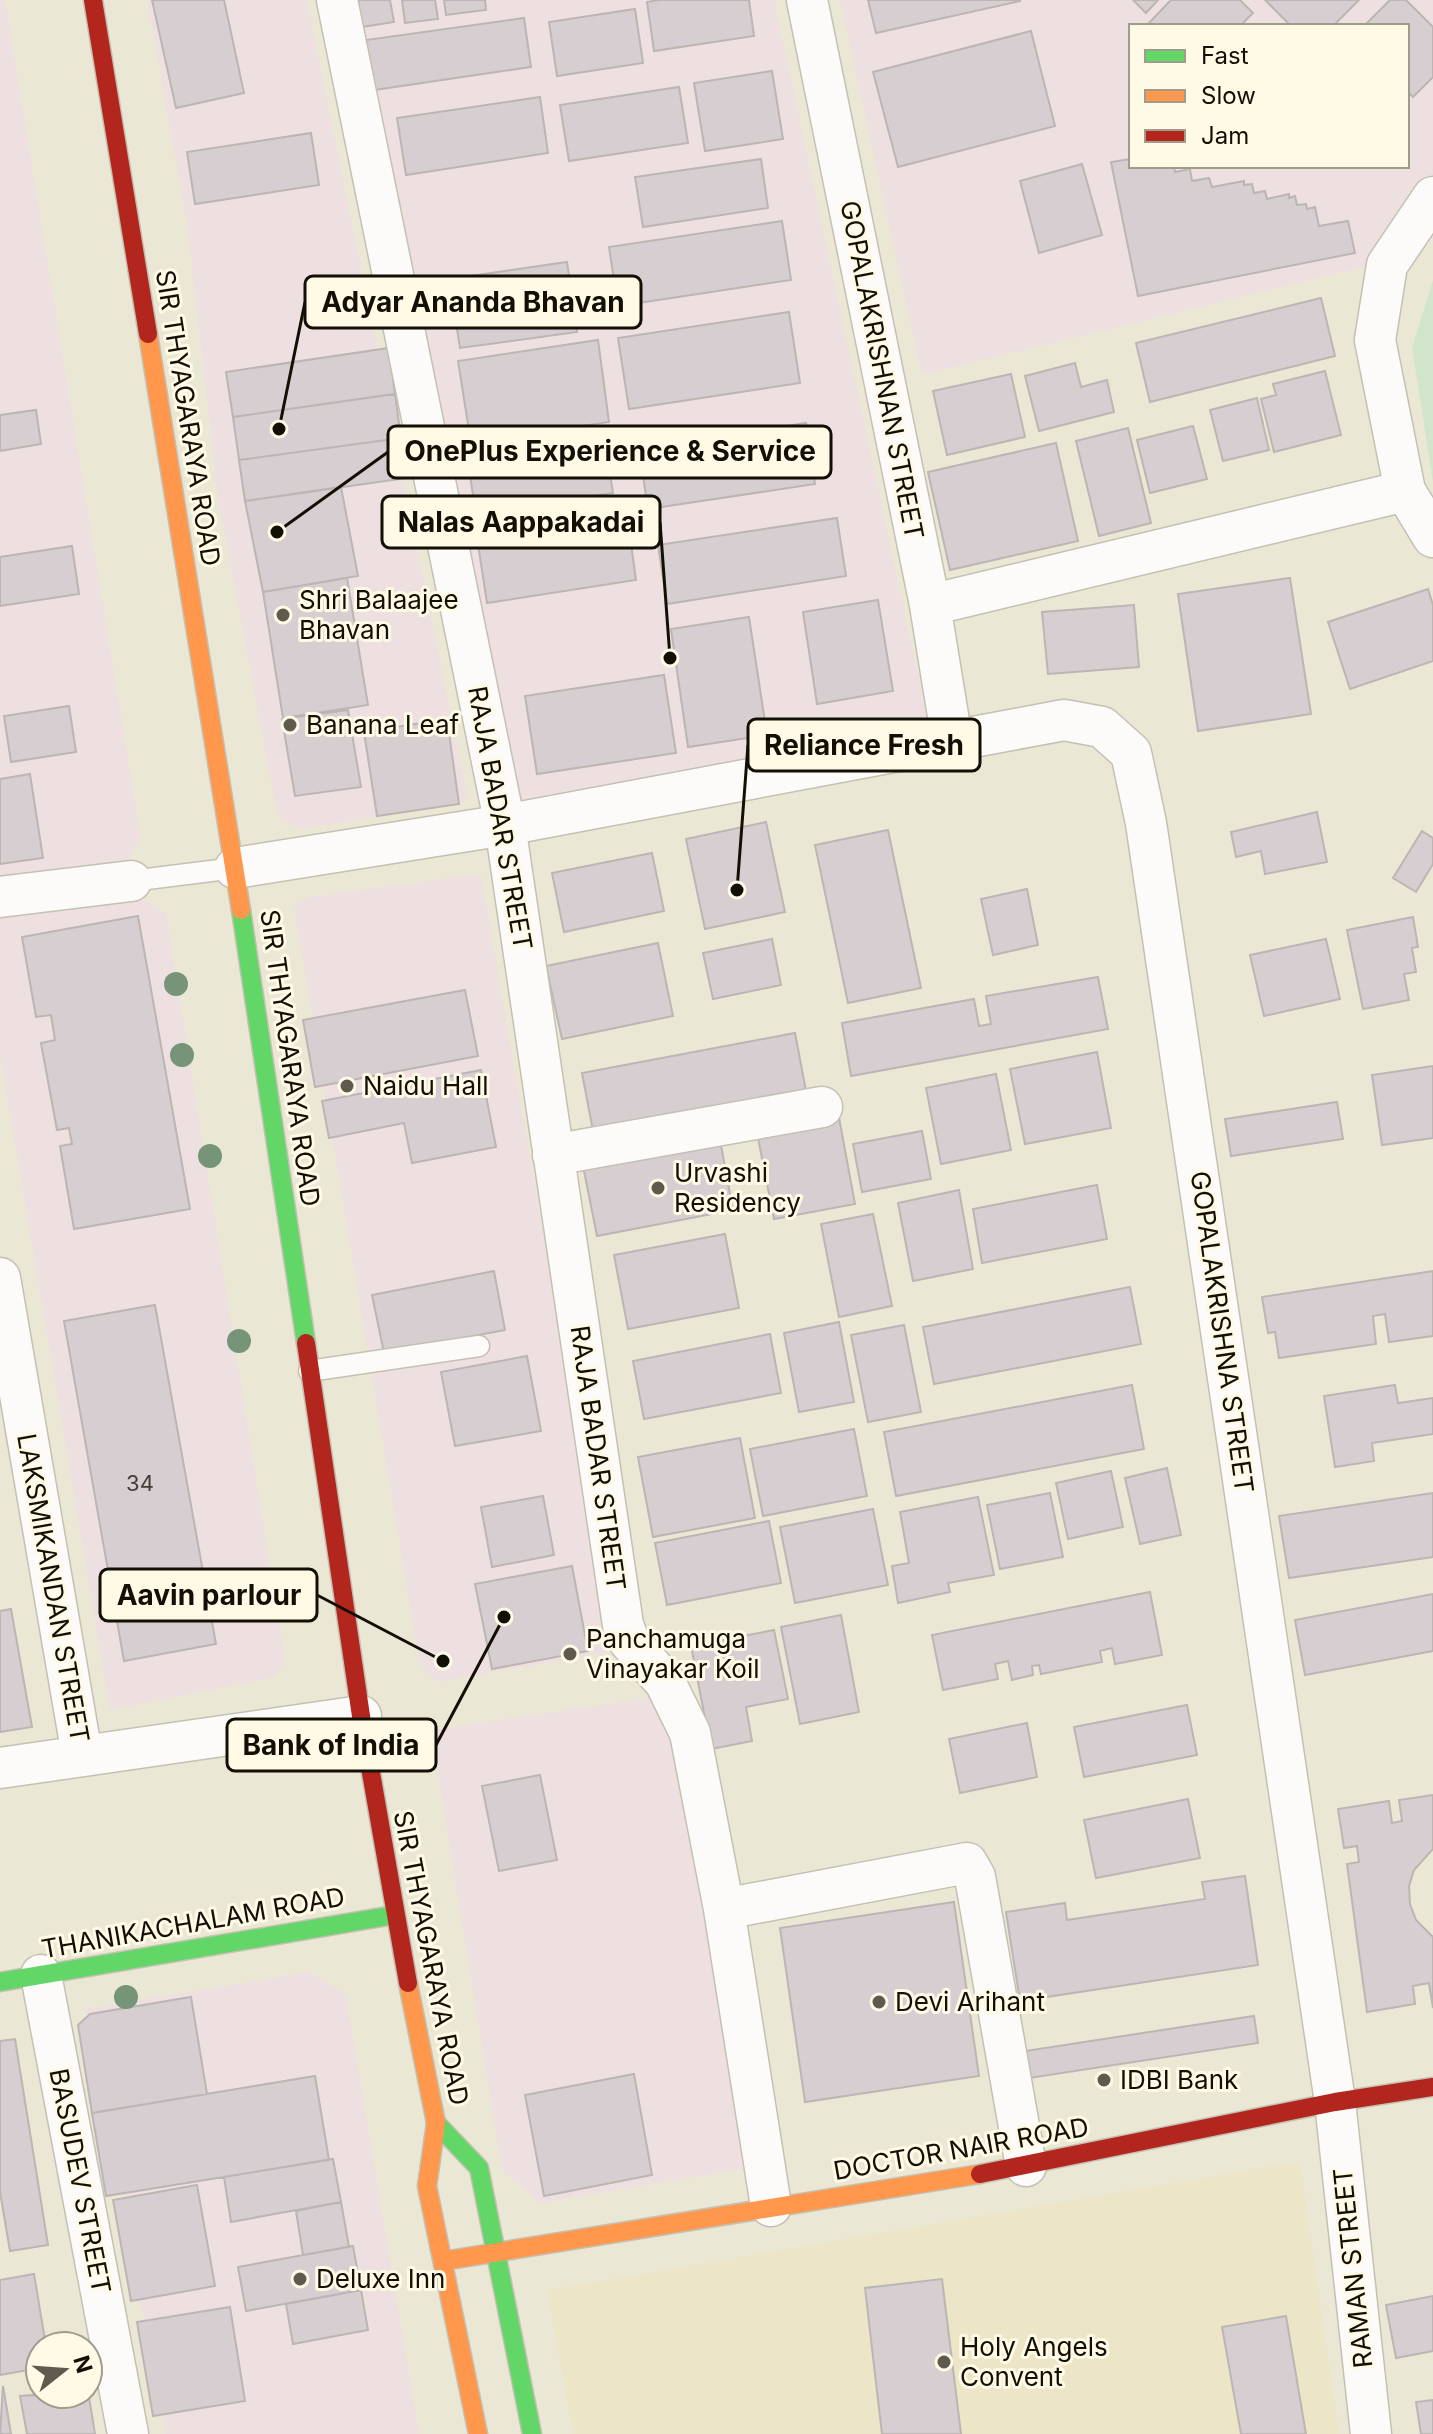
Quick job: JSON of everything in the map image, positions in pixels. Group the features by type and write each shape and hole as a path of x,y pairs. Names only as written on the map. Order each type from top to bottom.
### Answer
{"main road":[{"name":"SIR THYAGARAYA ROAD","path":"93,0 235,868 361,1716 394,1915 436,2123 427,2186 478,2434"},
{"name":"THANIKACHALAM ROAD","path":"0,1982 394,1915"},
{"name":"DOCTOR NAIR ROAD","path":"443,2261 1026,2166 1335,2102 1433,2087"},
{"name":"SIR THYAGARAYA ROAD","path":"436,2123 479,2168 532,2434"}],"street":[{"name":"RAJA BADAR STREET","path":"337,0 505,825 620,1609 629,1641 665,1682 690,1733 724,1909"},
{"name":"GOPALAKRISHNAN STREET","path":"807,0 930,605 952,740"},
{"path":"1433,197 1387,265 1375,340 1405,491 1433,537"},
{"path":"930,605 1405,491"},
{"name":"GOPALAKRISHNA STREET","path":"235,868 505,825 1064,720 1102,727 1131,753 1146,823 1185,1079 1335,2102"},
{"path":"0,897 131,881"},
{"path":"553,1155 822,1107"},
{"name":"LAKSMIKANDAN STREET","path":"0,1278 82,1755"},
{"path":"0,1768 361,1716"},
{"path":"771,2206 724,1909 967,1863 975,1877 1026,2166"},
{"name":"BASUDEV STREET","path":"41,1975 128,2434"},
{"name":"RAMAN STREET","path":"1335,2102 1371,2434"}],"lane":[{"path":"131,881 235,868"},
{"path":"309,1371 479,1346"}],"shaded area":[{"path":"0,0 5,0 141,840 127,859 0,877"},
{"path":"147,0 307,0 468,801 300,829 278,818 218,496 187,223"},
{"path":"359,0 774,0 929,727 519,802"},
{"path":"840,0 1433,0 1433,185 1363,267 922,375"},
{"path":"481,874 615,1651 438,1682 420,1666 294,906 309,897"},
{"path":"141,898 166,913 285,1661 275,1677 110,1710 0,1053 0,916"},
{"path":"649,1698 680,1713 758,2166 540,2203 502,2170 431,1730"},
{"path":"310,1972 346,1995 419,2434 166,2434 85,2009"},
{"name":"Holy Angels Convent","path":"1300,2161 1339,2434 573,2434 547,2290"}],"green space":[{"path":"1433,281 1433,482 1412,347"}],"building":[{"path":"152,0 224,0 244,93 176,108"},
{"path":"358,0 390,0 394,22 362,27"},
{"path":"402,0 435,0 438,19 405,23"},
{"path":"444,0 485,0 486,10 446,15"},
{"path":"749,0 754,36 654,51 647,2"},
{"path":"868,0 1020,0 1020,1 876,33"},
{"path":"1133,0 1158,0 1146,13"},
{"path":"1171,0 1240,0 1253,13 1242,24 1148,24"},
{"path":"1265,0 1359,0 1335,24 1289,24"},
{"path":"1390,0 1406,0 1433,27 1433,77 1413,97 1409,93 1409,24 1366,24"},
{"path":"635,9 643,63 557,76 549,22"},
{"path":"524,18 531,67 374,90 366,40"},
{"path":"1031,31 1055,126 898,167 873,72"},
{"path":"772,71 783,139 705,151 694,83"},
{"path":"679,87 688,143 569,161 560,105"},
{"path":"540,97 548,153 406,175 397,118"},
{"path":"311,133 319,185 195,204 187,152"},
{"path":"761,159 768,208 643,227 635,177"},
{"path":"1129,159 1129,168 1174,168 1175,172 1190,169 1192,181 1209,178 1212,187 1244,181 1244,185 1252,184 1254,193 1265,191 1267,199 1289,194 1289,198 1295,196 1297,205 1306,204 1307,209 1315,207 1319,226 1348,221 1355,253 1138,296 1111,162"},
{"path":"1082,164 1102,235 1039,253 1020,181"},
{"path":"782,221 791,280 618,306 609,247"},
{"path":"567,262 577,332 460,348 449,279"},
{"path":"1321,298 1335,356 1150,402 1136,343"},
{"path":"789,312 800,383 629,409 618,338"},
{"path":"598,340 609,422 471,443 458,361"},
{"path":"389,348 395,394 233,417 226,372"},
{"path":"1075,363 1081,387 1107,380 1114,412 1039,431 1025,376"},
{"path":"1325,371 1341,435 1274,452 1261,399 1276,395 1273,384"},
{"path":"1011,374 1025,437 947,455 933,391"},
{"path":"395,394 401,438 239,460 233,417"},
{"path":"1257,398 1269,450 1223,461 1210,410"},
{"path":"36,410 41,444 0,451 0,415"},
{"path":"806,423 815,484 648,509 639,449"},
{"path":"1193,426 1207,479 1150,493 1137,440"},
{"path":"1128,428 1151,523 1099,536 1076,441"},
{"path":"603,430 613,493 476,514 466,450"},
{"path":"401,438 407,478 245,501 239,460"},
{"path":"1056,443 1078,541 950,570 928,472"},
{"path":"341,487 358,576 263,592 245,501"},
{"path":"626,508 636,580 487,603 476,531"},
{"path":"837,518 846,576 667,604 658,545"},
{"path":"72,546 79,594 0,606 0,557"},
{"path":"347,578 368,705 283,718 263,592"},
{"path":"1290,578 1311,714 1198,731 1178,594"},
{"path":"1428,589 1433,605 1433,661 1350,689 1328,622"},
{"path":"878,600 893,691 817,704 803,612"},
{"path":"1134,605 1139,667 1048,674 1042,612"},
{"path":"749,617 767,735 688,747 671,629"},
{"path":"664,675 676,753 537,774 525,696"},
{"path":"69,706 76,752 11,762 4,716"},
{"path":"348,710 361,787 295,796 282,719"},
{"path":"447,719 459,804 377,816 364,732"},
{"path":"30,774 43,858 0,864 0,779"},
{"path":"1317,812 1327,862 1265,874 1261,851 1236,857 1231,832"},
{"path":"766,822 785,912 705,929 686,839"},
{"path":"888,830 921,988 848,1003 815,845"},
{"path":"1422,831 1433,838 1433,864 1416,892 1393,878"},
{"path":"652,853 664,911 564,932 552,873"},
{"path":"1027,889 1038,945 993,955 981,899"},
{"path":"138,916 190,1209 74,1229 60,1146 72,1144 69,1128 57,1130 41,1043 55,1040 51,1015 36,1017 22,937"},
{"path":"1413,917 1418,947 1412,948 1416,972 1404,974 1409,1000 1363,1009 1347,930"},
{"path":"772,939 781,985 713,999 703,953"},
{"path":"1326,939 1340,999 1264,1016 1250,955"},
{"path":"658,943 673,1016 562,1039 546,966"},
{"path":"1098,977 1108,1029 851,1076 842,1023 974,999 979,1026 991,1024 986,996"},
{"path":"465,990 478,1056 315,1087 303,1020"},
{"path":"795,1033 807,1096 594,1136 582,1073"},
{"path":"1097,1052 1111,1128 1025,1144 1010,1069"},
{"path":"1433,1066 1433,1138 1382,1145 1372,1075"},
{"path":"481,1070 496,1147 412,1163 404,1123 329,1138 322,1101"},
{"path":"996,1074 1011,1150 941,1164 926,1088"},
{"path":"1337,1102 1343,1139 1231,1156 1225,1119"},
{"path":"838,1112 855,1204 774,1219 756,1128"},
{"path":"922,1131 931,1179 862,1192 853,1144"},
{"name":"Urvashi Residency","path":"720,1140 733,1210 597,1236 583,1166"},
{"path":"1097,1185 1107,1239 982,1263 973,1209"},
{"path":"959,1190 973,1269 913,1281 898,1203"},
{"path":"873,1214 892,1306 839,1317 821,1224"},
{"path":"725,1234 739,1308 628,1329 614,1255"},
{"path":"494,1271 505,1330 384,1353 372,1295"},
{"path":"1433,1271 1433,1336 1389,1342 1385,1314 1373,1316 1376,1344 1279,1358 1275,1332 1268,1333 1262,1297"},
{"path":"1130,1287 1141,1344 934,1384 923,1327"},
{"path":"155,1305 216,1644 124,1661 64,1321"},
{"path":"839,1322 854,1402 799,1412 784,1333"},
{"path":"904,1325 921,1412 868,1422 851,1335"},
{"path":"770,1334 781,1393 644,1419 633,1361"},
{"path":"527,1356 541,1431 455,1446 441,1372"},
{"path":"1132,1385 1144,1449 896,1496 884,1432"},
{"path":"1395,1385 1398,1403 1433,1398 1433,1434 1372,1443 1374,1461 1335,1467 1324,1396"},
{"path":"854,1429 867,1496 763,1516 750,1449"},
{"path":"740,1438 755,1518 653,1537 638,1457"},
{"path":"1167,1468 1181,1535 1140,1544 1125,1478"},
{"path":"1111,1471 1123,1527 1068,1539 1056,1483"},
{"path":"1050,1493 1063,1557 1000,1569 987,1505"},
{"path":"1433,1493 1433,1557 1289,1578 1279,1516"},
{"path":"543,1496 554,1555 492,1567 481,1507"},
{"path":"978,1497 994,1575 948,1583 950,1592 898,1603 892,1566 909,1563 900,1512"},
{"path":"873,1509 888,1585 795,1603 780,1527"},
{"path":"769,1521 781,1583 667,1605 655,1543"},
{"path":"572,1566 588,1651 492,1669 475,1584"},
{"path":"1150,1592 1162,1655 1115,1664 1112,1648 1100,1651 1102,1662 1041,1674 1039,1665 1032,1666 1033,1675 1012,1680 1008,1661 995,1664 998,1679 943,1690 932,1635"},
{"path":"1433,1594 1433,1651 1305,1675 1295,1620"},
{"path":"11,1609 32,1727 0,1732 0,1611"},
{"path":"841,1615 859,1712 800,1724 781,1627"},
{"path":"774,1630 788,1699 746,1707 752,1741 711,1749 691,1646"},
{"path":"1187,1705 1197,1755 1084,1777 1074,1727"},
{"path":"1027,1723 1037,1777 960,1793 949,1739"},
{"path":"540,1775 557,1860 499,1871 482,1786"},
{"path":"1433,1795 1433,1849 1414,1870 1409,1886 1410,1904 1416,1920 1433,1937 1433,2008 1429,1983 1413,1986 1415,2004 1367,2012 1347,1864 1359,1862 1357,1846 1344,1848 1338,1809 1389,1801 1392,1823 1402,1821 1399,1800"},
{"path":"1188,1799 1200,1858 1096,1878 1084,1820"},
{"path":"1245,1876 1258,1965 1020,2001 1006,1912 1065,1903 1067,1920 1205,1899 1202,1882"},
{"name":"Devi Arihant","path":"954,1902 979,2076 805,2102 780,1928"},
{"path":"191,1997 207,2094 92,2113 78,2025 90,2014"},
{"path":"1254,2016 1258,2043 1016,2080 1012,2053"},
{"path":"15,2039 48,2245 10,2251 0,2192 0,2041"},
{"path":"634,2074 652,2175 544,2196 525,2095"},
{"path":"315,2076 329,2160 106,2196 92,2113"},
{"path":"333,2159 341,2202 231,2222 224,2177"},
{"path":"197,2185 215,2286 131,2301 113,2200"},
{"path":"341,2202 349,2247 303,2255 296,2211"},
{"name":"Deluxe Inn","path":"353,2246 361,2290 246,2311 238,2267"},
{"path":"34,2274 43,2330 24,2330 24,2371 0,2375 0,2280"},
{"path":"942,2279 961,2434 882,2434 865,2288"},
{"path":"361,2290 368,2330 293,2344 286,2304"},
{"path":"1433,2296 1433,2351 1396,2358 1386,2305"},
{"path":"230,2307 245,2401 153,2416 137,2322"},
{"path":"1286,2316 1306,2434 1241,2434 1222,2327"},
{"path":"3,2386 11,2434 0,2434"},
{"path":"20,2396 24,2396 24,2410 91,2410 95,2434 27,2434"},
{"path":"1433,2400 1433,2434 1421,2434 1416,2402"}],"traffic: fast":[{"path":"241,910 306,1343"},
{"path":"0,1982 394,1915"},
{"path":"436,2123 479,2168 532,2434"}],"traffic: slow":[{"path":"148,334 241,910"},
{"path":"408,1983 436,2123 427,2186 478,2434"},
{"path":"443,2261 980,2174"}],"traffic: jam":[{"path":"93,0 148,334"},
{"path":"306,1343 361,1716 408,1983"},
{"path":"980,2174 1335,2102 1433,2087"}],"place":[{"name":"Adyar Ananda Bhavan","path":"279,429"},
{"name":"OnePlus Experience & Service","path":"277,532"},
{"name":"Shri Balaajee Bhavan","path":"283,615"},
{"name":"Nalas Aappakadai","path":"670,658"},
{"name":"Banana Leaf","path":"290,725"},
{"name":"Reliance Fresh","path":"737,890"},
{"name":"Naidu Hall","path":"347,1086"},
{"name":"Urvashi Residency","path":"658,1188"},
{"name":"Bank of India","path":"504,1617"},
{"name":"Panchamuga Vinayakar Koil","path":"570,1654"},
{"name":"Aavin parlour","path":"443,1661"},
{"name":"Devi Arihant","path":"879,2002"},
{"name":"IDBI Bank","path":"1104,2080"},
{"name":"Deluxe Inn","path":"300,2279"},
{"name":"Holy Angels Convent","path":"944,2362"}]}
